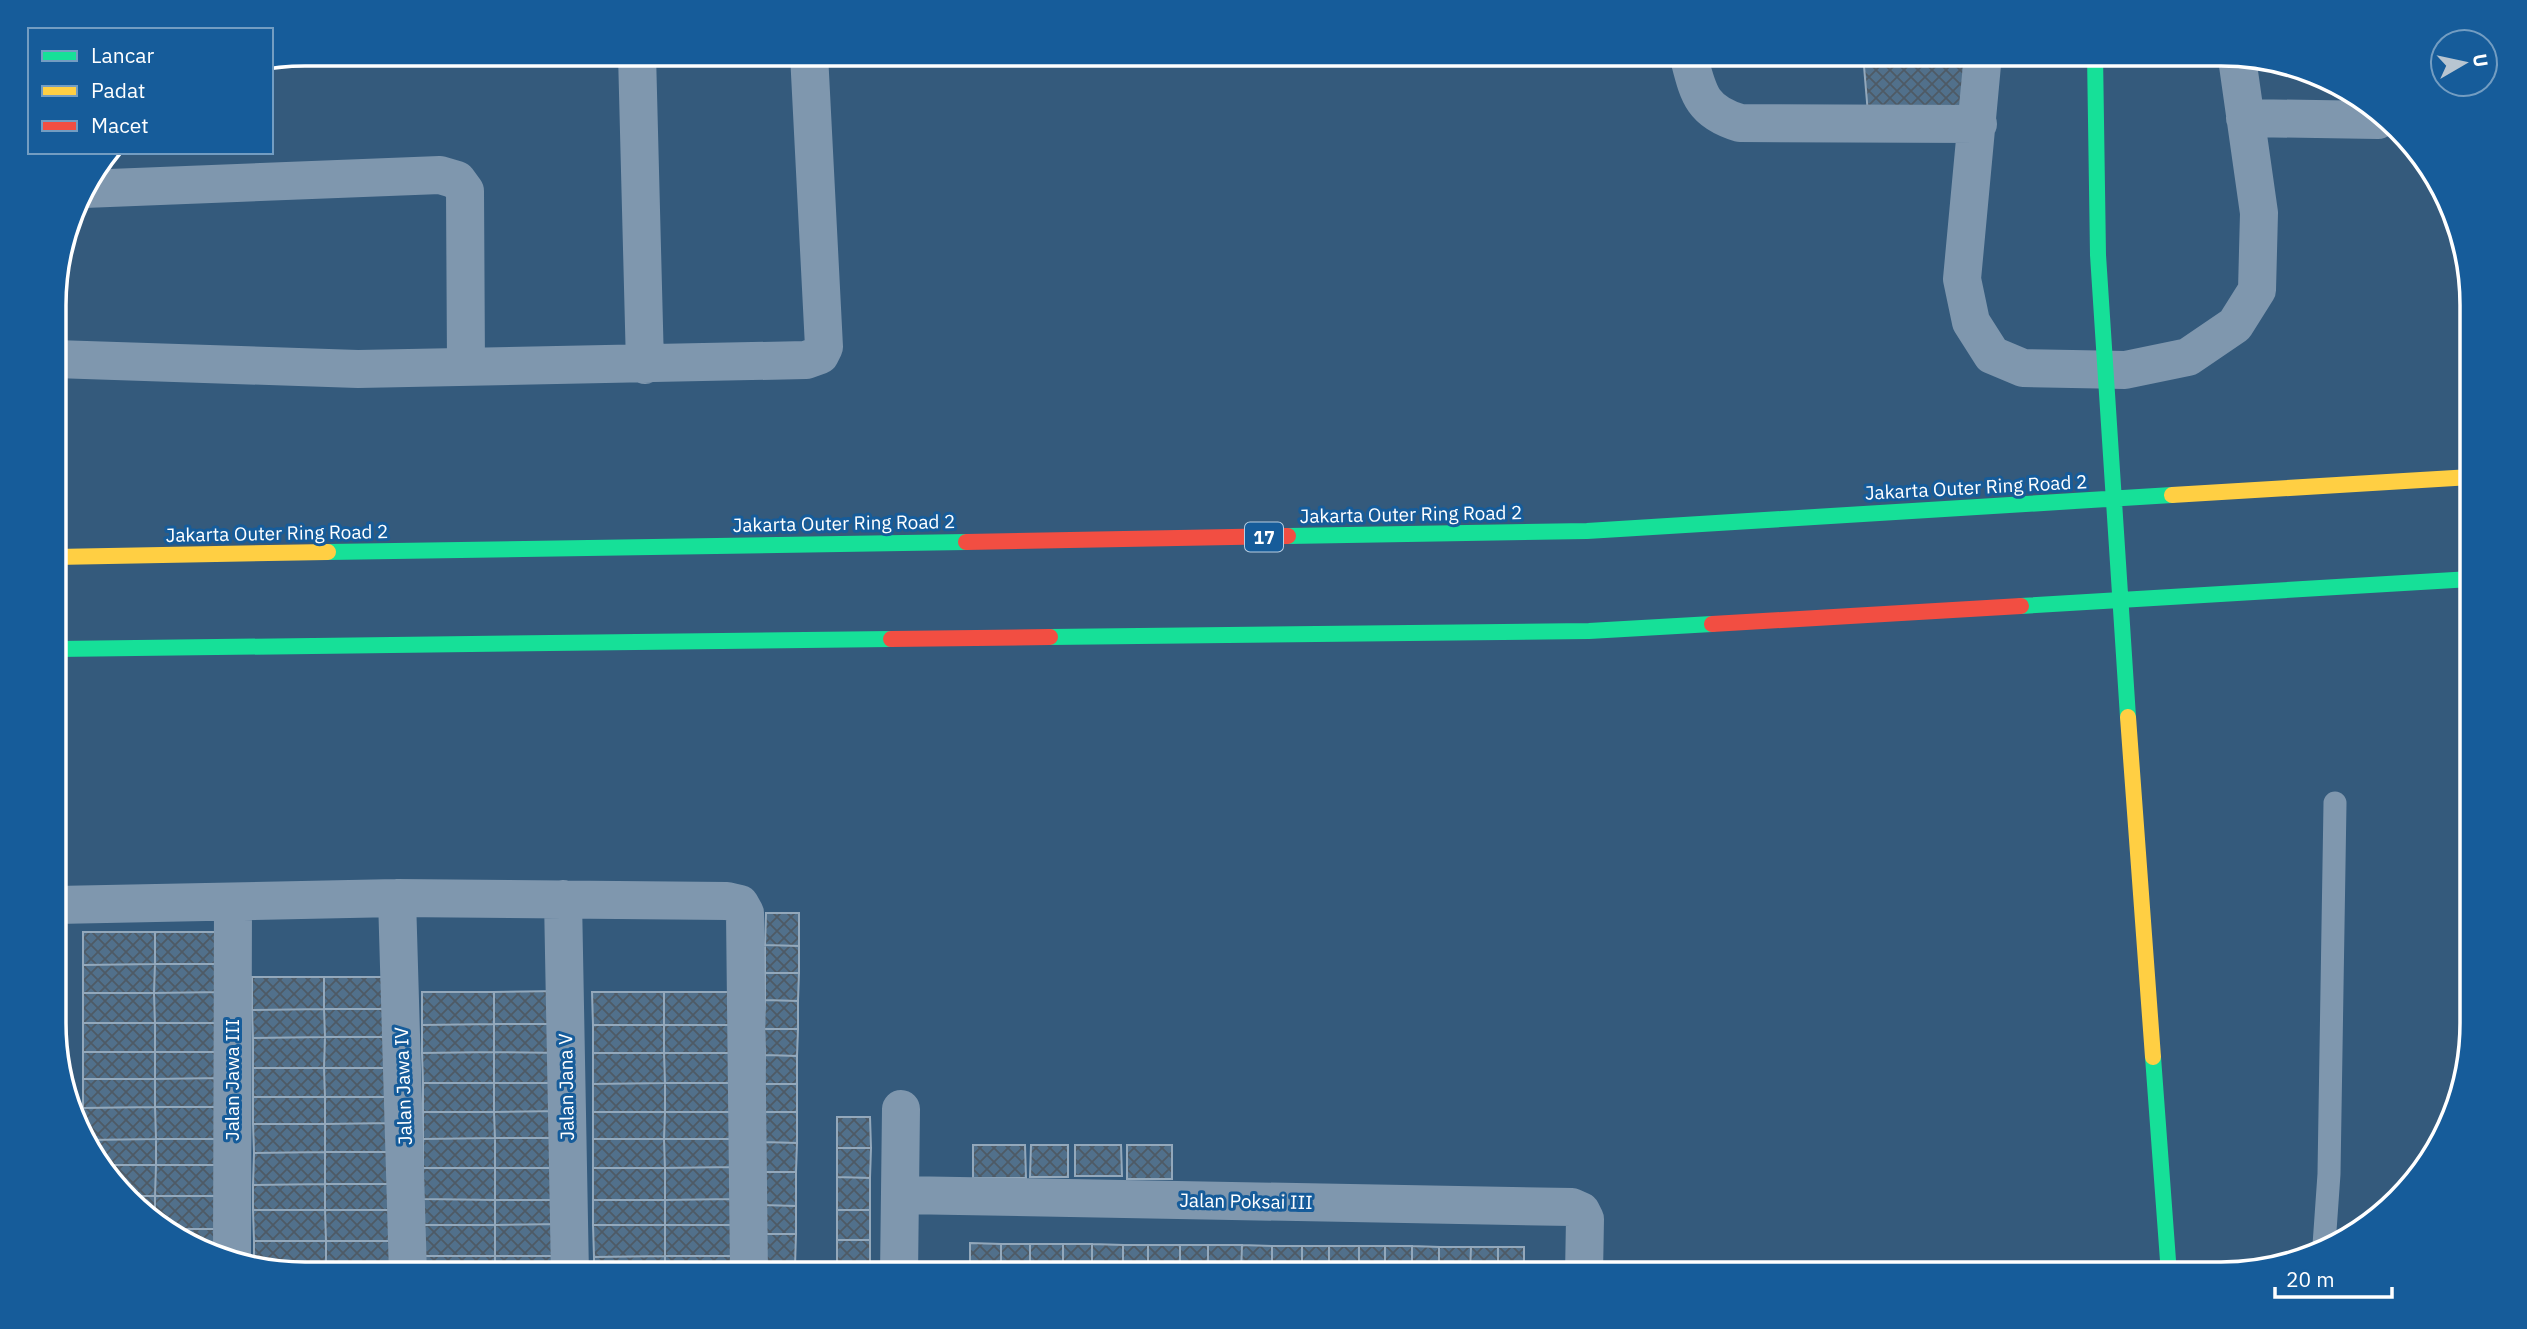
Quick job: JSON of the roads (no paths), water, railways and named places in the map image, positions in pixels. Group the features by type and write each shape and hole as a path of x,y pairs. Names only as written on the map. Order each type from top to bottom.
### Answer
{"main road":[{"path":"2095,66 2098,255 2132,780 2168,1262"},
{"name":"Jakarta Outer Ring Road 2","path":"67,557 1587,531 2460,478"},
{"path":"67,649 1589,631 2460,580"}],"street":[{"path":"637,66 645,365"},
{"path":"67,359 358,369 466,365 645,365 806,360 820,355 824,347 810,66"},
{"path":"1691,66 1699,96 1719,117 1740,123 1978,124"},
{"path":"1982,66 1962,279 1972,322 1992,355 2022,368 2125,370 2188,357 2235,325 2257,290 2259,213 2238,68"},
{"path":"2245,118 2371,120"},
{"path":"102,181 440,175 457,180 465,191 466,365"},
{"path":"66,905 397,898 563,898 727,901 740,904 743,909 749,1262"},
{"name":"Jalan Jawa IV","path":"397,898 408,1262"},
{"name":"Jalan Jana V","path":"563,898 569,1262"},
{"name":"Jalan Jawa III","path":"232,1251 233,902"},
{"path":"899,1262 901,1109"},
{"name":"Jalan Poksai III","path":"900,1195 1572,1207 1581,1210 1585,1219 1584,1262"}],"lane":[{"path":"2324,1239 2329,1174 2335,803"}]}
